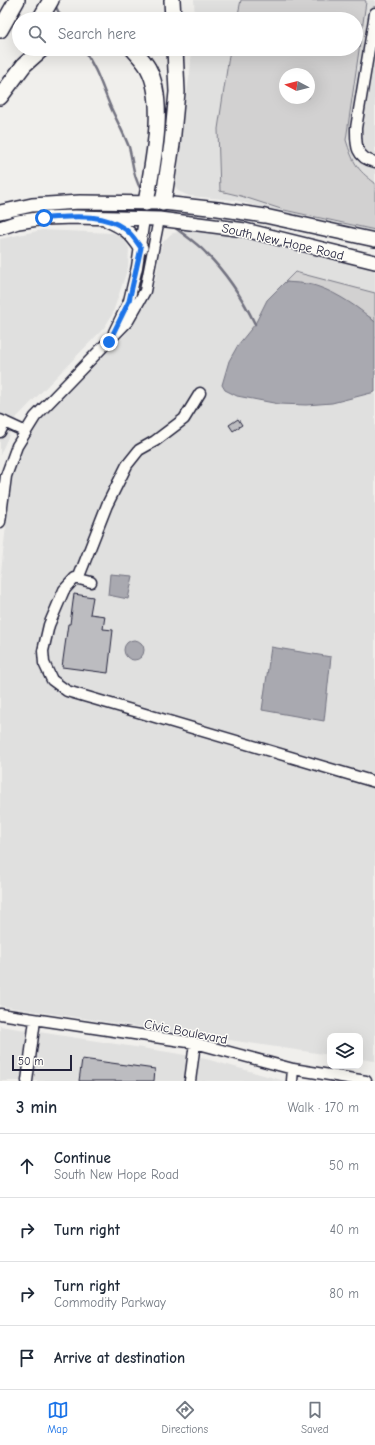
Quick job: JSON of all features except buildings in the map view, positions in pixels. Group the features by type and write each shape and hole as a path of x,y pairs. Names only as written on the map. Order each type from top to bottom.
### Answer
{"highway":[{"path":"0,30 17,0"},
{"path":"44,12 51,0"},
{"path":"172,0 173,12"},
{"path":"0,96 21,56"},
{"path":"0,96 24,65 34,56"},
{"path":"139,56 148,68 155,85 157,105 156,133 146,203"},
{"path":"163,203 172,144 177,92 175,56"}],"main road":[{"name":"South New Hope Road","path":"0,212 32,205 80,202 163,203 265,216 375,240"},
{"path":"144,219 146,203"},
{"path":"160,219 163,203"},
{"name":"South New Hope Road","path":"0,228 18,222 44,218 75,217 160,219 245,230 375,262"},
{"path":"104,218 124,228 131,234 141,248"}],"street":[{"path":"375,17 372,47 356,128 356,145 359,153 375,162"},
{"path":"109,342 129,301 141,248 144,219"},
{"path":"0,522 6,476 17,446 35,417 128,321 145,291 160,219"},
{"path":"78,579 107,505 127,465 139,450 155,442 184,419 200,393"},
{"path":"0,432 3,421 26,432"},
{"path":"91,582 76,578 64,590 49,624 43,651 44,663 52,680 67,691 375,782"},
{"name":"Civic Boulevard","path":"0,1014 195,1043 332,1078 366,1081"},
{"path":"27,1081 35,1020"},
{"path":"190,1081 195,1043"},
{"path":"292,1081 293,1069"}],"shaded area":[{"path":"194,0 375,0 375,235 273,211 235,200 189,196 178,191 173,181 190,73 191,56 363,56 363,12 195,12"},
{"path":"241,0 365,0 363,23 363,12 238,12"},
{"path":"229,56 358,56 346,140 359,169 375,183 375,230 284,210 220,191 218,129"},
{"path":"196,228 224,233 375,267 375,1061 363,1059 363,1033 327,1033 327,1055 0,1006 0,581 11,479 20,453 33,429 125,335 146,301 156,277 159,254 163,242 171,234"},
{"path":"42,230 113,233 123,238 129,248 128,267 112,315 104,328 17,417 0,455 0,239"},
{"path":"295,272 375,293 375,322 371,318 310,285 285,282"},
{"path":"285,282 303,283 333,293 363,312 375,322 375,392 332,403 306,405 279,404 237,396 225,390 222,385 229,361 238,345 255,324 267,300"},
{"path":"110,574 133,576 128,599 108,595"},
{"path":"134,640 141,643 144,650 141,657 134,660 127,657 124,650 127,643"},
{"path":"271,647 331,657 324,721 262,710"},
{"path":"0,1026 206,1059 285,1081 0,1081"}],"waterway":[{"path":"55,5 58,12"},
{"path":"88,56 127,142 135,175 142,191"},
{"path":"173,226 199,246 220,269 245,305 255,324"}],"route":[{"path":"44,218 104,218 124,228 131,234 141,248 129,301 109,342"}]}
